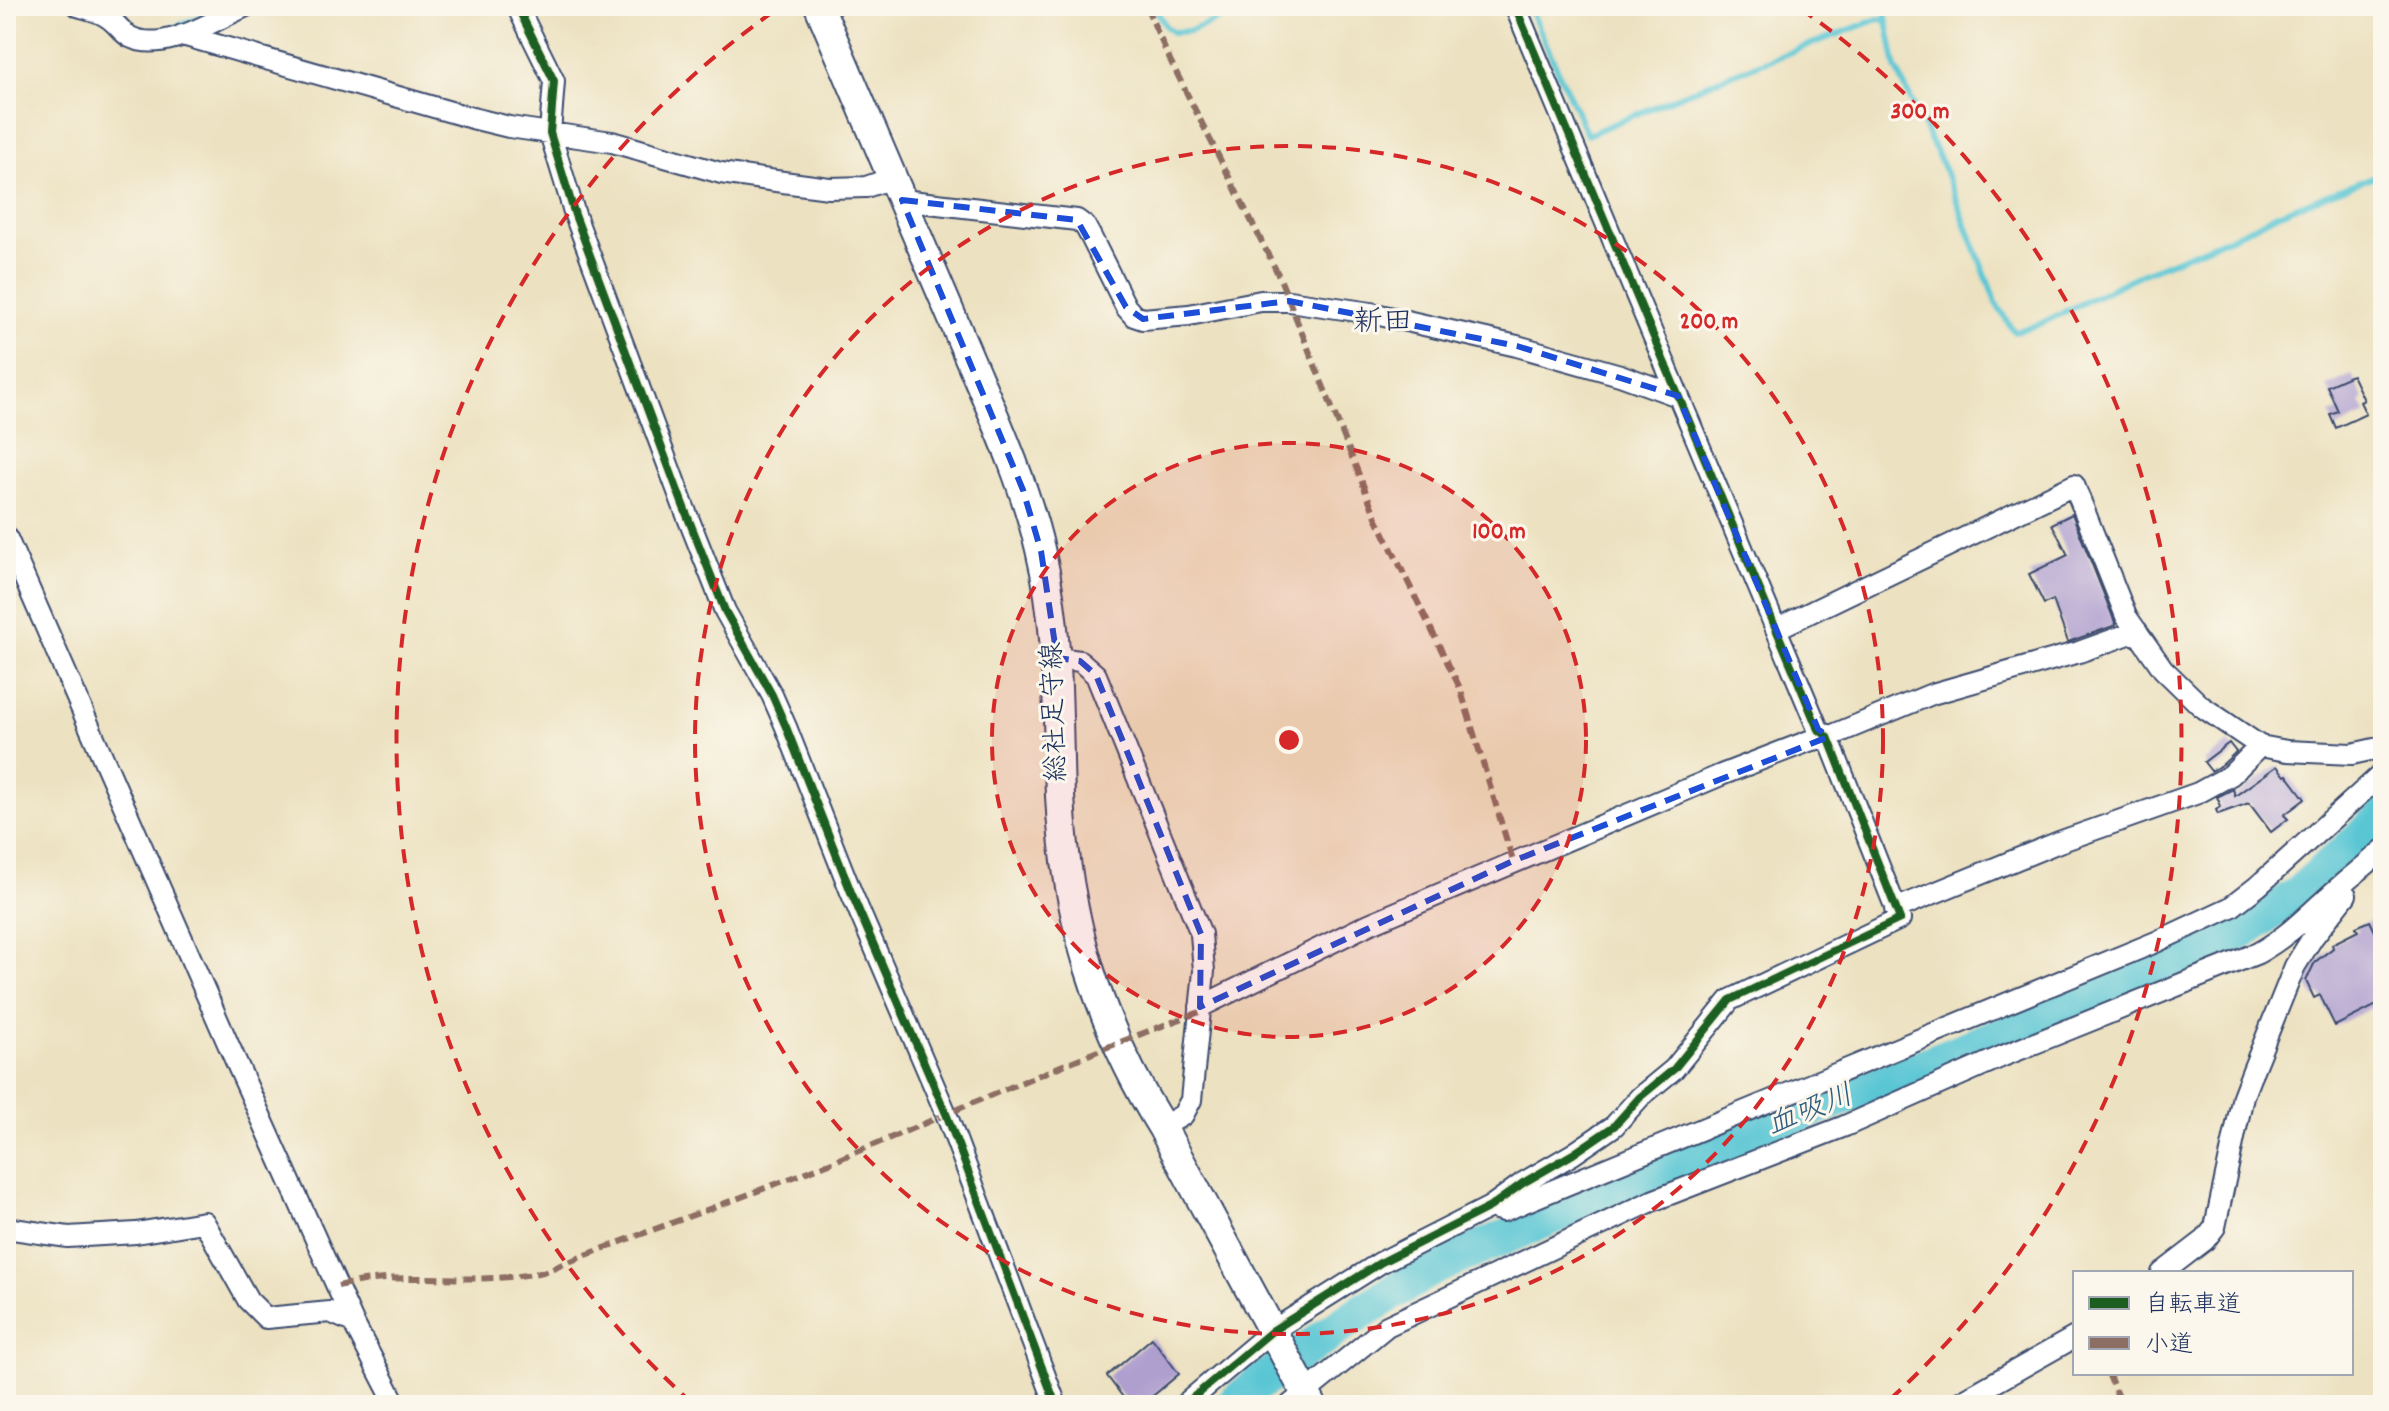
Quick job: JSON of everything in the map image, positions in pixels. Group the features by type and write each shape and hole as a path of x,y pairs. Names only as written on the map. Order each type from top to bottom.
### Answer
{"main road":[{"name":"総社足守線","path":"819,6 1023,490 1041,551 1057,658 1060,798 1066,861 1076,926 1098,998 1135,1084 1162,1127 1275,1336 1302,1396"}],"street":[{"path":"78,6 107,17 124,34 138,41 167,41 246,6"},
{"path":"517,6 554,81 550,133 575,215 699,545 725,611 772,695 786,727 851,892 947,1116 1056,1405"},
{"path":"1184,1405 1275,1336 1380,1263 1490,1207 1614,1126 1640,1097 1674,1069 1730,1000 1900,919 1828,737 1818,729 1581,157 1515,6"},
{"path":"182,35 472,118 509,127 612,142 721,173 829,188 897,189 1077,220 1085,226 1126,307 1134,316 1143,319 1189,315 1261,301 1289,301 1371,313 1517,346 1620,375 1678,396"},
{"path":"1776,629 2074,485 2126,616 2163,669 2185,693 2237,733 2260,746 2287,751 2352,754 2383,747"},
{"path":"6,536 140,847 353,1322 396,1405"},
{"path":"1200,1007 1369,924 1721,775 1809,741 1828,737 1932,694 2079,652 2137,631"},
{"path":"1057,658 1080,661 1096,675 1201,934 1204,971 1191,1100 1183,1115 1162,1127"},
{"path":"1895,909 2059,842 2198,793 2231,775 2260,746"},
{"path":"1490,1207 1503,1211 1512,1208 2156,942 2231,907 2383,773"},
{"path":"1302,1396 1387,1326 1652,1201 1845,1126 2003,1056 2258,953 2299,926 2383,850"},
{"path":"2165,1271 2205,1240 2215,1227 2243,1096 2295,966 2363,868"},
{"path":"6,1228 68,1237 136,1233 204,1222 248,1300 266,1318 330,1312 353,1322"},
{"path":"1955,1405 2073,1338"}],"highlighted area":[{"path":"902,200 1077,220 1126,307 1143,319 1289,301 1517,346 1678,396 1818,729 1828,737 1513,861 1200,1007 1201,934 1096,675 1080,661 1057,658 1041,551 1023,490"}],"building":[{"path":"2352,375 2364,400 2360,402 2366,414 2336,428 2330,414 2338,411 2327,386"},
{"path":"2072,514 2116,625 2068,642 2053,600 2044,604 2029,574 2068,555 2052,524"},
{"path":"2229,743 2236,752 2211,771 2204,762"},
{"path":"2277,766 2305,799 2284,815 2288,819 2271,832 2249,803 2218,814 2216,810 2221,806 2217,797 2233,789 2235,796"},
{"path":"2370,921 2383,948 2383,1002 2335,1026 2320,995 2314,998 2306,981 2315,962 2333,948 2332,944"},
{"path":"1152,1338 1179,1374 1142,1405 1129,1405 1107,1376"}],"waterway":[{"path":"1154,6 1166,27 1173,32 1190,31 1250,6"},
{"path":"1529,6 1587,135 1732,74 1878,19 1886,20"},
{"path":"1884,6 1896,68 1946,173 1997,305 2014,332 2040,324 2141,274 2243,232 2277,214 2383,173"},
{"path":"167,30 213,12"},
{"name":"血吸川","path":"1233,1405 1256,1385 1359,1313 1433,1268 1623,1187 2201,954 2243,931 2298,894 2383,817"}],"marked path":[{"path":"1146,6 1279,276 1376,517 1460,688 1513,861"},
{"path":"338,1286 389,1279 492,1278 543,1272 822,1166 1057,1067 1200,1012"},
{"path":"2109,1375 2121,1405"}],"cycle path":[{"path":"517,6 554,81 550,133 575,215 683,505 725,611 772,695 786,727 851,892 947,1116 1056,1405"},
{"path":"1184,1405 1272,1331 1380,1263 1490,1207 1614,1126 1640,1097 1674,1069 1730,1000 1900,919 1828,737 1818,729 1515,6"}],"district":[{"name":"新田","path":"1383,324"}]}
